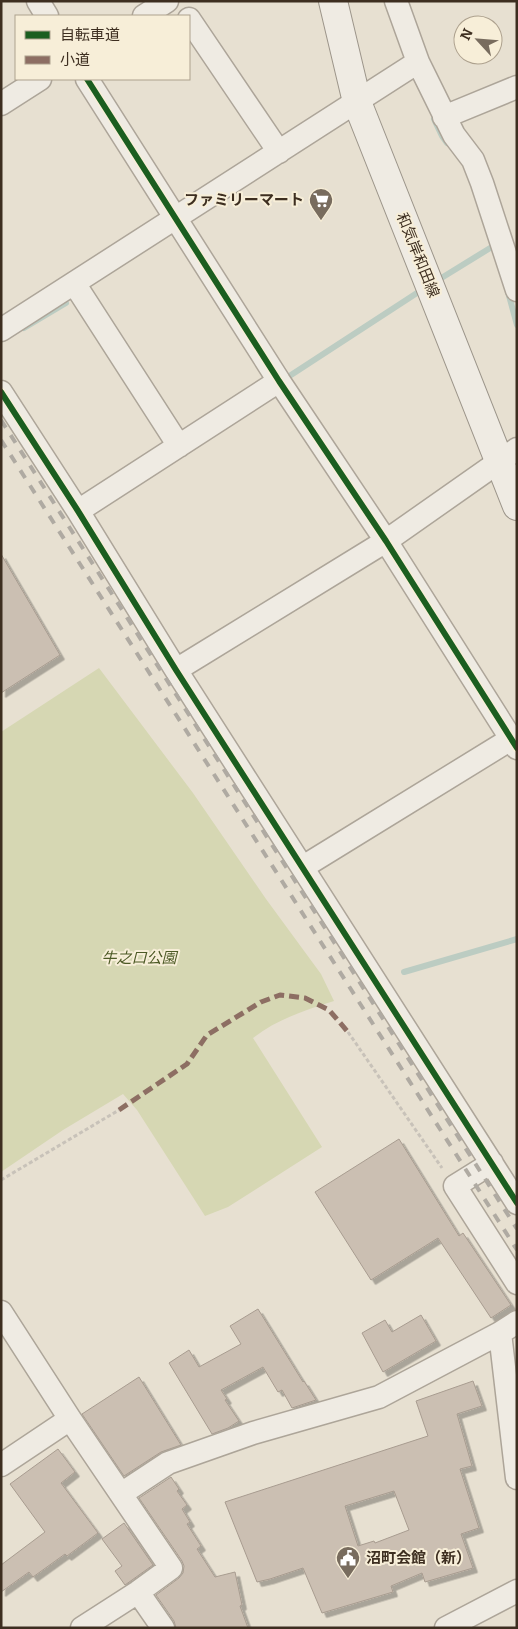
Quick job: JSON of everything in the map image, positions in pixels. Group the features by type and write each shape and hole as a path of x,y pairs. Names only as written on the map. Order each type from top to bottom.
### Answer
{"main road":[{"name":"和気岸和田線","path":"332,1 358,102 508,455 517,506"}],"street":[{"path":"38,1 47,15"},
{"path":"146,15 167,1"},
{"path":"176,1 186,15"},
{"path":"396,1 418,62 444,117 454,135 473,160 513,262 517,290"},
{"path":"190,20 279,152"},
{"path":"1,330 418,62"},
{"path":"1,104 38,80"},
{"path":"88,80 279,380 386,541 514,744 303,867"},
{"path":"444,117 517,87"},
{"path":"74,283 179,446"},
{"path":"78,511 279,380"},
{"path":"1,392 78,511 176,670 517,1203"},
{"path":"176,670 386,541 508,455"},
{"path":"492,1163 455,1186 517,1283"},
{"path":"1,1312 70,1419 171,1568 82,1628"},
{"path":"121,1494 168,1463 253,1433 379,1397 508,1328 517,1478"},
{"path":"1,1465 70,1419"},
{"path":"446,1628 517,1591"},
{"path":"138,1592 163,1628"}],"path":[{"path":"348,1032 447,1175"},
{"path":"1,1180 119,1110"}],"green space":[{"name":"牛之口公園","path":"99,668 193,793 266,899 321,974 334,1001 282,1020 253,1038 322,1147 228,1207 205,1216 137,1110 123,1094 63,1130 1,1172 1,732"}],"building":[{"path":"1,554 60,655 1,693"},
{"path":"399,1139 459,1236 463,1233 511,1305 491,1318 438,1238 371,1280 315,1192"},
{"path":"258,1309 316,1400 292,1408 282,1390 278,1392 263,1367 221,1390 227,1399 225,1400 239,1421 228,1428 212,1434 169,1363 189,1350 199,1367 241,1344 230,1326"},
{"path":"421,1315 436,1341 383,1372 362,1333 385,1320 392,1332"},
{"path":"139,1377 181,1445 161,1452 124,1476 82,1414"},
{"path":"473,1381 482,1406 457,1414 472,1466 460,1469 479,1528 461,1534 473,1568 425,1582 422,1573 391,1586 393,1592 322,1613 303,1568 257,1582 225,1502 428,1436 416,1401","holes":["394,1491 409,1530 375,1543 374,1541 358,1546 345,1506"]},
{"path":"58,1449 75,1472 61,1483 98,1533 67,1556 65,1554 33,1577 29,1572 1,1592 1,1565 45,1532 10,1484"},
{"path":"171,1477 179,1489 177,1491 187,1505 182,1509 190,1522 187,1524 201,1546 197,1549 215,1577 235,1572 242,1605 240,1606 248,1628 176,1628 174,1621 156,1595 179,1578 183,1573 184,1566 139,1498"},
{"path":"124,1523 153,1565 125,1585 115,1571 122,1566 102,1539"}],"waterway":[{"path":"434,119 447,143"},
{"path":"443,277 495,245"},
{"path":"291,375 420,291"},
{"path":"508,292 517,325"},
{"path":"24,328 66,303"},
{"path":"404,972 517,939"}],"railway":[{"path":"1,420 517,1229"},
{"path":"1,440 517,1250"}],"marked path":[{"path":"119,1110 187,1064 207,1035 261,1002 280,995 305,998 329,1010 348,1032"}],"cycle path":[{"path":"88,80 279,381 386,541 517,748"},
{"path":"1,392 78,511 176,670 517,1203"}],"place":[{"name":"ファミリーマート","path":"321,221"},
{"name":"沼町会館（新）","path":"348,1579"}]}
